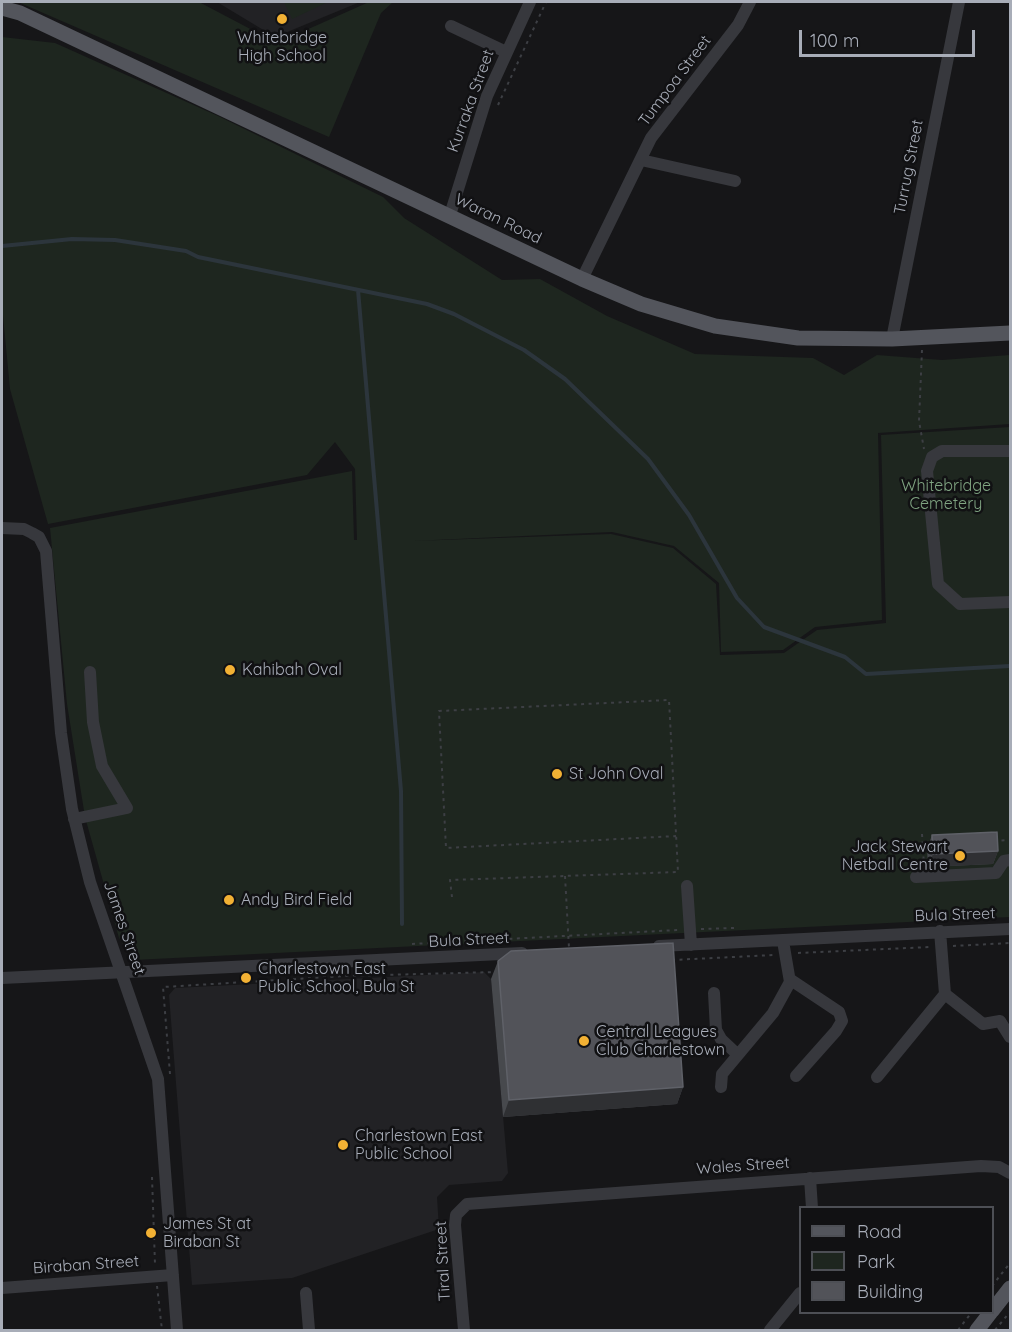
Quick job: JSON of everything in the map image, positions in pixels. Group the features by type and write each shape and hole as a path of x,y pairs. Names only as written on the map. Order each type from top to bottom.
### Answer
{"main road":[{"name":"Waran Road","path":"2,8 31,18 582,279 641,304 715,326 798,338 892,339 1011,333"},
{"path":"994,1309 1011,1288"},
{"path":"977,1330 990,1314"}],"street":[{"name":"Kurraka Street","path":"450,215 487,96 530,2"},
{"name":"Tumpoa Street","path":"582,279 660,123 738,25 750,2"},
{"name":"Turrug Street","path":"892,339 959,2"},
{"path":"451,26 506,52"},
{"path":"641,160 735,181"},
{"path":"1011,451 942,451 932,457 927,471 938,584 960,603 1011,602"},
{"name":"James Street","path":"2,528 24,529 39,537 46,551 61,733 74,819 90,882 158,1079 177,1330"},
{"path":"74,819 127,808 102,766 93,722 90,672"},
{"path":"920,877 996,873 1004,861 1011,860"},
{"path":"687,886 685,929 691,945"},
{"name":"Bula Street","path":"646,947 1011,929"},
{"path":"877,1077 945,994 940,932"},
{"path":"722,1088 722,1074 773,1013 791,980 783,941"},
{"name":"Bula Street","path":"2,978 530,953"},
{"path":"791,980 838,1012 842,1021 836,1031 795,1076"},
{"path":"714,993 716,1030 721,1039 738,1055"},
{"path":"945,994 983,1024 1000,1021 1011,1037"},
{"name":"Wales Street","path":"476,1202 981,1166 999,1167 1011,1173"},
{"path":"810,1178 812,1206"},
{"name":"Tiral Street","path":"464,1330 456,1215 460,1208 476,1202"},
{"name":"Biraban Street","path":"2,1288 173,1275"},
{"path":"306,1293 309,1330"},
{"path":"770,1330 799,1295"}],"path":[{"path":"497,108 546,2"},
{"path":"922,338 919,421 924,450 932,457"},
{"path":"452,897 450,880 678,872 669,700 439,711 446,848 676,837"},
{"path":"920,877 922,834"},
{"path":"988,841 1011,840"},
{"path":"565,876 569,951"},
{"path":"412,944 735,928"},
{"path":"666,960 1011,943"},
{"path":"163,987 345,976 495,972 505,968"},
{"path":"152,1177 155,1265"},
{"path":"994,1285 1011,1263"},
{"path":"157,1286 162,1330"},
{"path":"995,1330 1011,1312"},
{"path":"958,1330 970,1314"}],"shaded area":[{"name":"Whitebridge High School","path":"217,2 360,2 275,37"},
{"name":"Charlestown East Public School","path":"484,972 491,979 508,1173 502,1181 449,1185 437,1197 439,1229 292,1278 192,1285 169,995 175,988"}],"green space":[{"path":"18,2 199,2 277,43 369,2 393,2 381,13 329,137"},
{"path":"284,2 328,2 292,19"},
{"name":"Whitebridge Cemetery","path":"2,37 55,43 218,116 383,197 404,218 502,280 540,279 607,316 695,354 813,358 844,375 877,355 942,360 1010,355 1010,424 878,433 882,620 815,627 783,650 721,652 719,583 674,546 612,532 412,541 611,534 673,548 716,584 720,655 784,653 817,630 886,623 881,435 1010,427 1010,917 133,960 119,938 85,817 67,704 50,528 352,471 354,540 357,540 355,469 335,442 307,475 48,524 10,389 2,305"}],"building":[{"path":"997,832 998,851 933,854 932,835"},
{"name":"Central Leagues Club Charlestown","path":"673,943 683,1087 509,1100 498,961 511,951"}],"waterway":[{"path":"2,246 72,239 115,240 186,251 198,257 427,304 454,314 524,350 565,379 648,459 689,515 737,598 764,627 845,657 866,674 1010,666"},
{"path":"358,290 401,791 402,924"}],"place":[{"name":"Whitebridge High School","path":"282,19"},
{"name":"Kahibah Oval","path":"230,670"},
{"name":"St John Oval","path":"557,774"},
{"name":"Jack Stewart Netball Centre","path":"960,856"},
{"name":"Andy Bird Field","path":"229,900"},
{"name":"Charlestown East Public School, Bula St","path":"246,978"},
{"name":"Central Leagues Club Charlestown","path":"584,1041"},
{"name":"Charlestown East Public School","path":"343,1145"},
{"name":"James St at Biraban St","path":"151,1233"}]}
